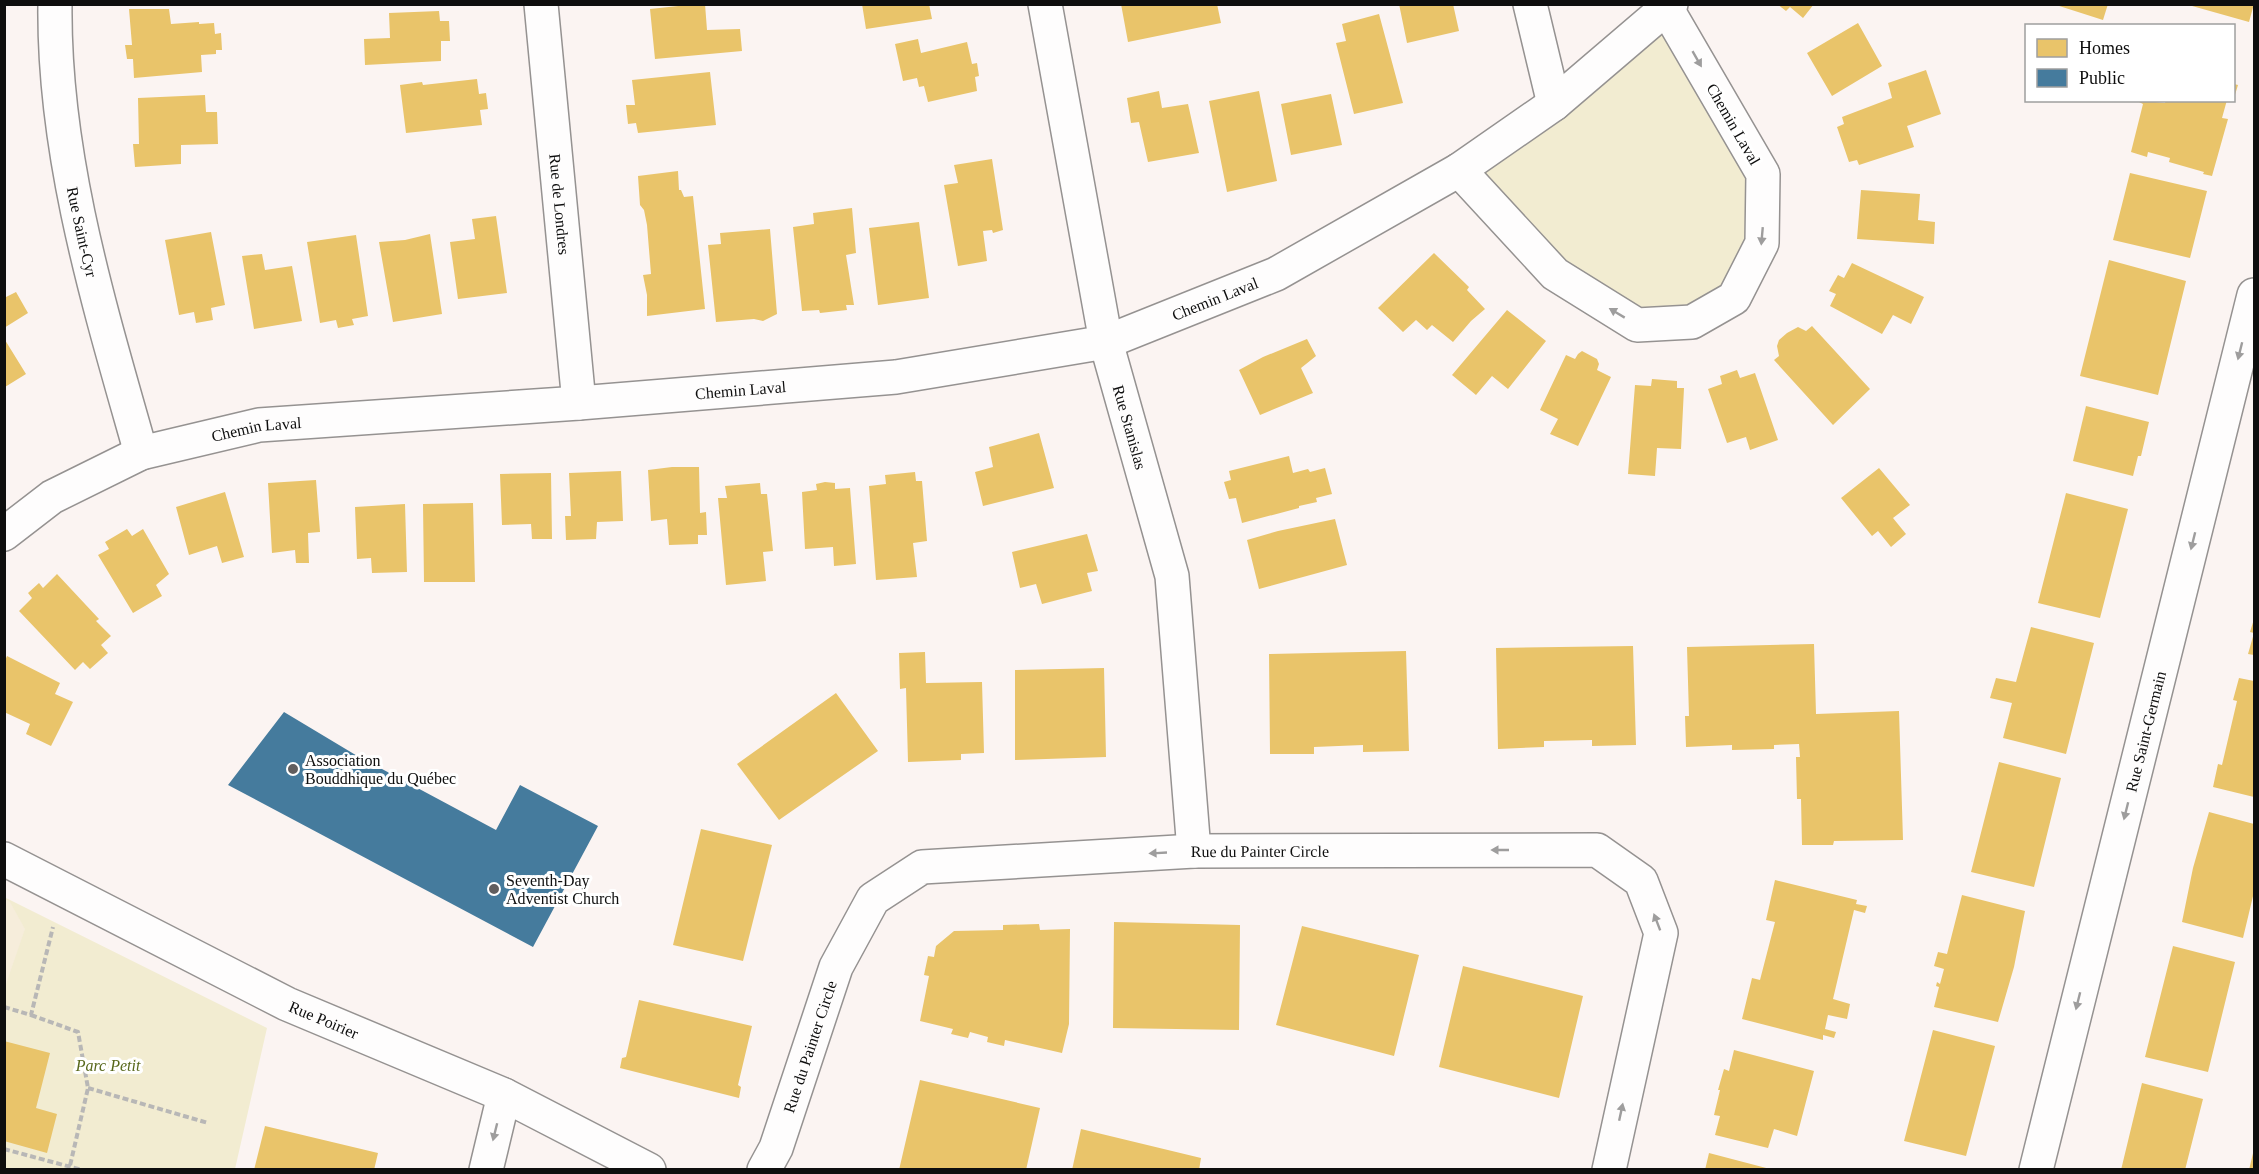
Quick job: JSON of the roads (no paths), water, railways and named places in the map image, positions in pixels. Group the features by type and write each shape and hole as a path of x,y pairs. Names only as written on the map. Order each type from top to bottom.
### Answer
{"street":[{"name":"Rue Saint-Cyr","path":"55,4 54,39 68,161 99,304 141,453"},
{"name":"Rue de Londres","path":"541,4 579,403"},
{"name":"Rue Stanislas","path":"1045,4 1106,342 1172,576 1194,851"},
{"path":"1530,4 1554,104"},
{"name":"Chemin Laval","path":"4,534 52,497 141,453 259,425 579,403 896,376 1106,342 1276,274 1460,170 1554,104 1669,7 1763,174 1762,243 1734,298 1692,322 1637,325 1555,274 1460,170"},
{"name":"Rue Saint-Germain","path":"2036,1170 2254,295"},
{"name":"Rue du Painter Circle","path":"764,1170 777,1148 836,967 873,899 922,867 1194,851 1597,850 1641,881 1661,933 1609,1170"},
{"name":"Rue Poirier","path":"4,859 287,1004 504,1095 649,1170"},
{"path":"486,1170 504,1095"}],"place":[{"name":"Association Bouddhique du Québec","path":"293,769"},
{"name":"Seventh-Day Adventist Church","path":"494,889"}],"park label":[{"name":"Parc Petit","path":"108,1065"}]}
